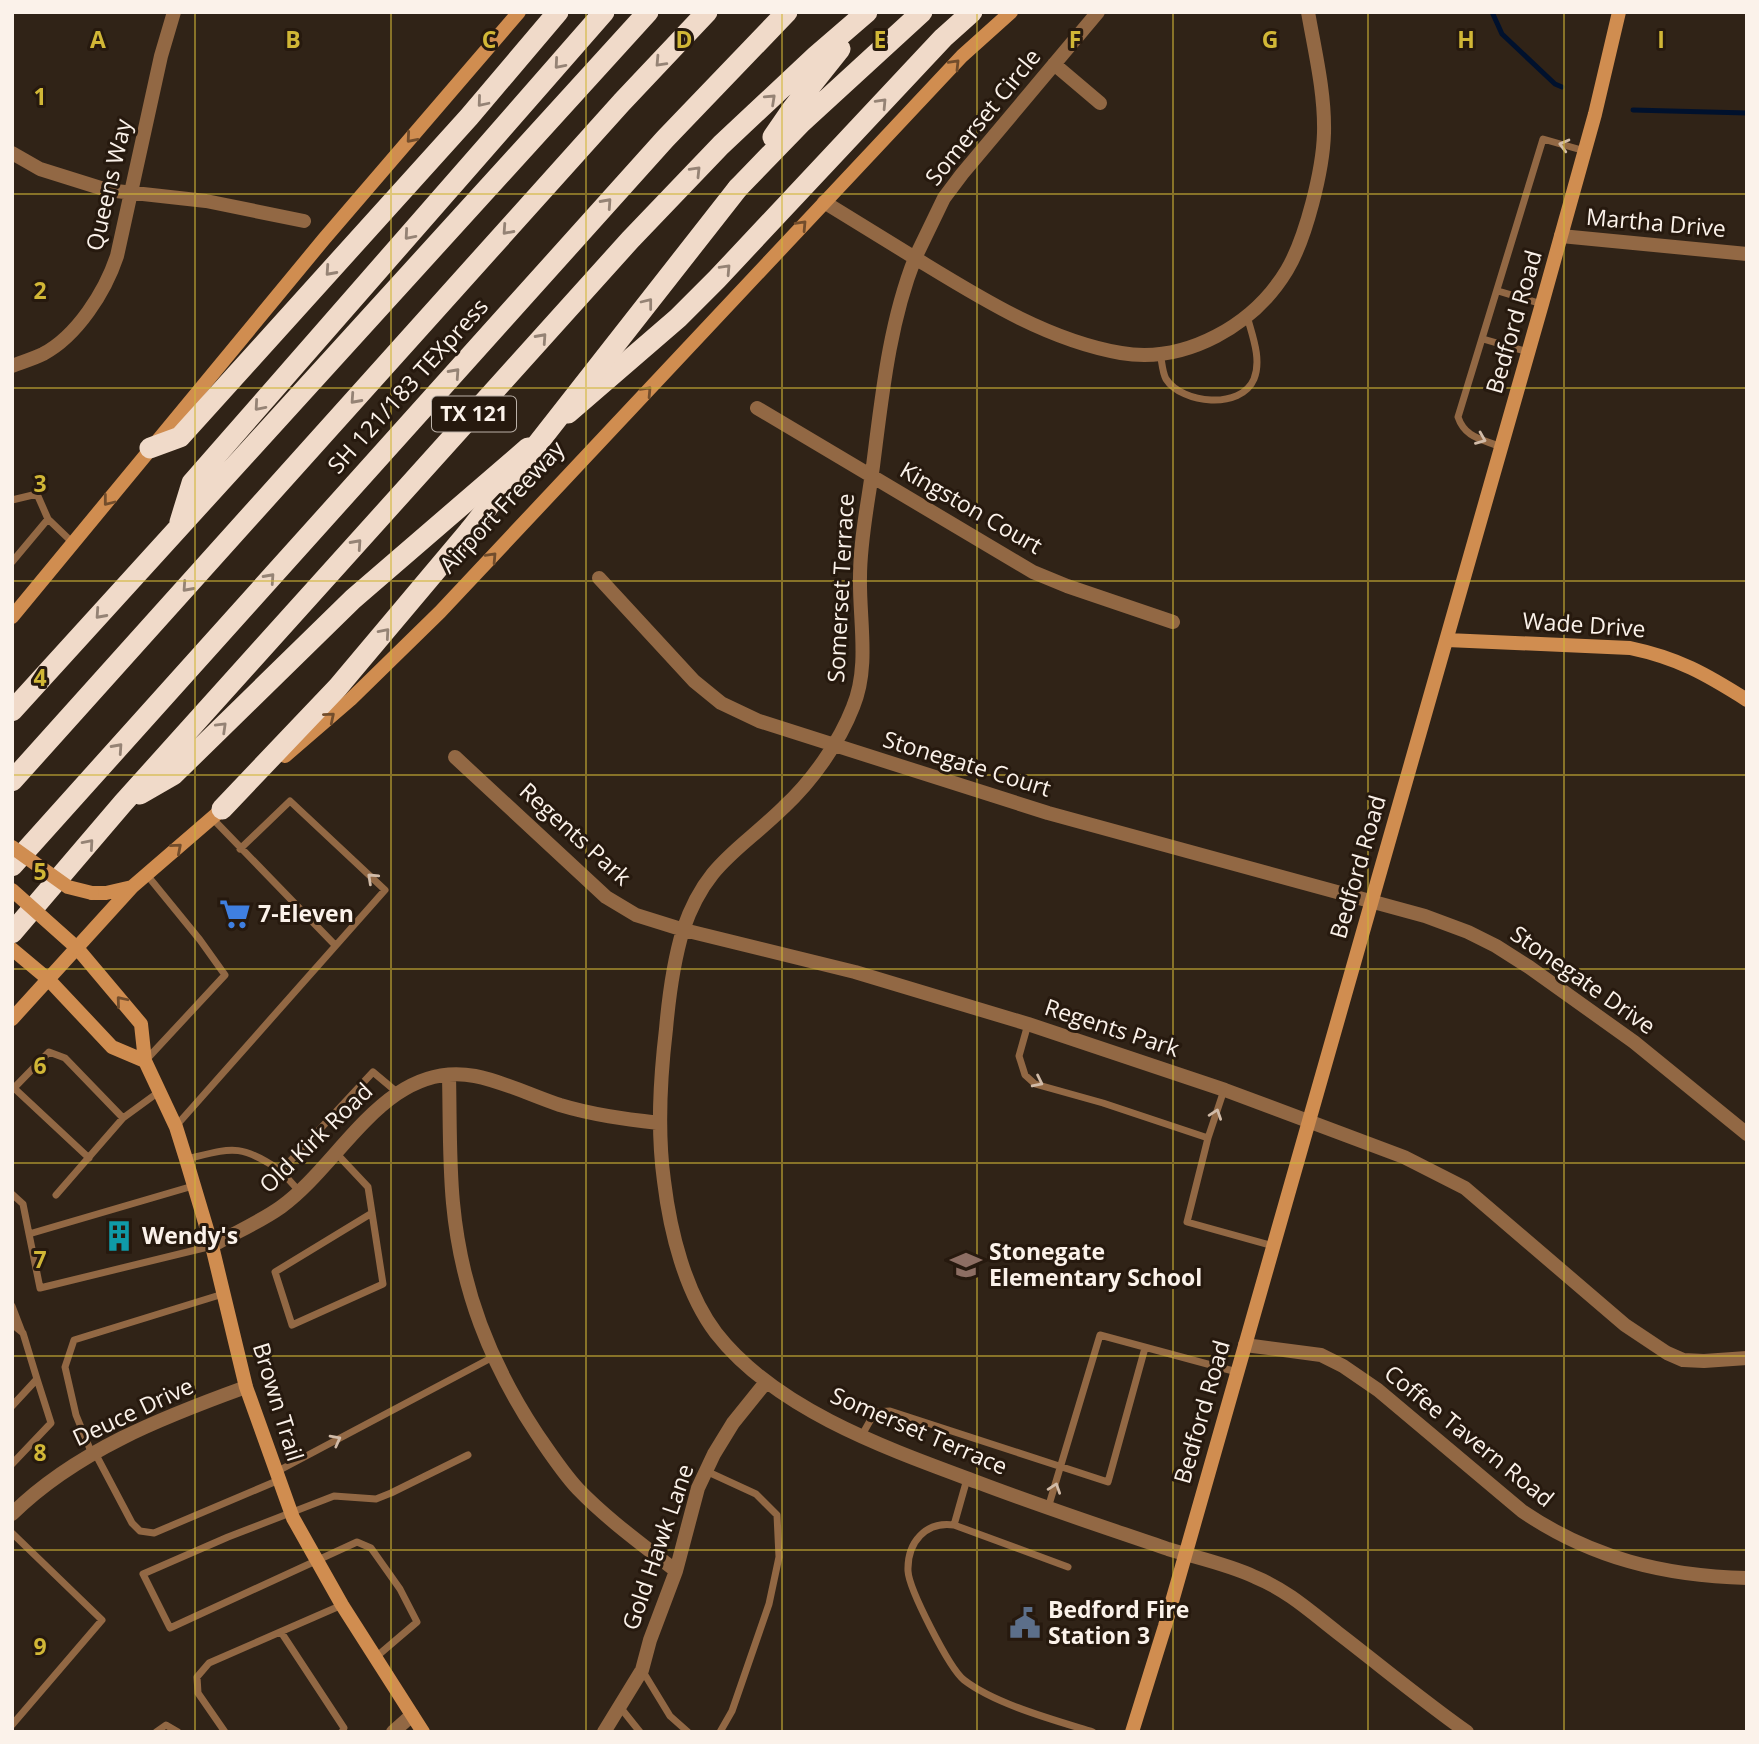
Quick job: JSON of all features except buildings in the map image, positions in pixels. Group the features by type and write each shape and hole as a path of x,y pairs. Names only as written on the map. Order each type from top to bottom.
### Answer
{"highway":[{"path":"150,448 180,437 469,117 558,12"},
{"path":"179,527 192,483 604,12"},
{"path":"12,711 648,12"},
{"name":"SH 121/183 TEXpress","path":"12,781 622,102 707,12"},
{"name":"SH 121/183 TEXpress","path":"12,866 656,149 787,12"},
{"path":"217,813 338,687 470,530 738,188 793,108 869,12"},
{"name":"TX 121","path":"12,933 123,803 630,240 721,145 816,56 869,12"},
{"path":"738,188 802,122 922,12"},
{"path":"123,803 173,775 353,599 678,318 943,38 971,12"}],"main road":[{"path":"12,617 324,239 519,12"},
{"name":"Airport Freeway","path":"12,1019 132,887 351,699 440,612 962,56 1011,12"},
{"name":"Bedford Road","path":"1132,1732 1186,1554 1529,353 1585,150 1619,12"},
{"name":"Wade Drive","path":"1447,640 1630,648 1657,653 1684,663 1747,700"},
{"path":"12,847 68,887 92,893 132,887"},
{"name":"Brown Trail","path":"12,890 77,948 141,1024 145,1061 176,1127 212,1246 246,1387 292,1514 342,1605 423,1732"},
{"path":"12,950 49,980 112,1046 145,1061"}],"street":[{"name":"Queens Way","path":"12,366 43,355 60,342 78,323 110,277 132,194 161,56 174,12"},
{"name":"Somerset Circle","path":"915,258 950,190 1098,12"},
{"path":"824,202 989,302 1061,336 1121,353 1183,350 1220,335 1258,306 1286,271 1297,248 1311,203 1324,133 1320,85 1308,12"},
{"path":"1054,64 1100,103"},
{"path":"12,153 40,169 107,190 206,201 304,221"},
{"name":"Martha Drive","path":"1561,236 1747,254"},
{"name":"Somerset Terrace","path":"915,258 903,290 885,371 871,476 860,578 861,685 851,713 810,778 786,806 723,860 707,878 684,930 671,973 661,1077 660,1152 669,1220 696,1302 716,1332 766,1382 800,1405 903,1455 1048,1508 1186,1554 1234,1567 1262,1580 1294,1598 1467,1732"},
{"name":"Kingston Court","path":"757,408 1033,572 1173,622"},
{"name":"Stonegate Court","path":"599,578 694,681 721,703 759,722 1048,813 1372,902"},
{"name":"Regents Park","path":"455,757 606,897 636,915 684,930 855,972 1028,1024 1225,1090 1404,1157 1465,1188 1625,1325 1667,1353 1683,1360 1747,1358"},
{"name":"Stonegate Drive","path":"1372,902 1425,916 1496,946 1634,1042 1747,1134"},
{"path":"449,1076 452,1201 458,1243 471,1301 493,1356 517,1405 577,1488 610,1520 676,1571"},
{"name":"Old Kirk Road","path":"212,1246 281,1207 377,1109 418,1081 449,1076 474,1076 562,1106 607,1118 659,1123"},
{"name":"Coffee Tavern Road","path":"1245,1345 1321,1355 1343,1366 1378,1390 1522,1511 1548,1528 1610,1557 1675,1573 1747,1578"},
{"name":"Gold Hawk Lane","path":"604,1732 642,1670 650,1640 676,1571 698,1488 733,1423 766,1382"},
{"name":"Deuce Drive","path":"12,1514 41,1487 93,1453 246,1387"},
{"path":"393,1732 412,1714"}],"lane":[{"path":"1502,447 1466,433 1458,417 1543,139 1585,150"},
{"path":"1498,290 1542,304"},
{"path":"1160,353 1166,378 1176,389 1208,400 1231,399 1245,393 1254,378 1257,355 1247,315"},
{"path":"1483,339 1529,353"},
{"path":"12,500 37,495 48,519 74,544"},
{"path":"12,562 48,519"},
{"path":"176,1127 385,890 290,802 240,849"},
{"path":"217,813 240,849 335,945"},
{"path":"145,1061 226,975 147,874"},
{"path":"1028,1024 1019,1056 1025,1075 1035,1084 1103,1103 1208,1138"},
{"path":"89,1158 13,1089 49,1052 65,1058 124,1118"},
{"path":"281,1171 373,1072 398,1093"},
{"path":"1225,1090 1208,1138 1187,1222 1273,1247"},
{"path":"56,1195 124,1118 160,1091"},
{"path":"186,1159 230,1149 258,1155 281,1171 299,1191"},
{"path":"336,1153 368,1187 383,1284 292,1325 275,1272 372,1213"},
{"path":"29,1234 193,1186"},
{"path":"12,1194 23,1204 40,1288 212,1246"},
{"path":"223,1294 74,1340 65,1367 76,1415 93,1453 132,1522 141,1531 154,1533 277,1476 493,1356"},
{"path":"12,1306 51,1423 12,1464"},
{"path":"12,1324 23,1333"},
{"path":"1048,1508 1100,1335 1237,1372"},
{"path":"862,1435 875,1412 890,1410 1108,1482 1145,1348"},
{"path":"12,1406 37,1379"},
{"path":"376,1657 417,1622 400,1589 371,1548 357,1542 170,1628 144,1574 228,1537 334,1496 376,1499 468,1455"},
{"path":"706,1471 756,1494 777,1515 779,1557 769,1604 732,1711 720,1732"},
{"path":"954,1525 967,1479"},
{"path":"1068,1567 954,1525 941,1523 927,1529 916,1542 908,1571 930,1626 962,1679 983,1692 1042,1716 1093,1732"},
{"path":"12,1533 102,1620 12,1725"},
{"path":"225,1732 198,1693 197,1677 209,1663 342,1605"},
{"path":"281,1632 344,1728 342,1732"},
{"path":"642,1670 670,1716 688,1732"},
{"path":"620,1707 640,1732"},
{"path":"156,1732 166,1725 178,1732"}],"waterway":[{"path":"1492,12 1502,34 1555,84 1562,87"},
{"path":"1633,110 1747,113"}],"place":[{"name":"7-Eleven","path":"235,914"},
{"name":"Wendy's","path":"119,1236"},
{"name":"Stonegate Elementary School","path":"966,1265"},
{"name":"Bedford Fire Station 3","path":"1025,1623"}]}
